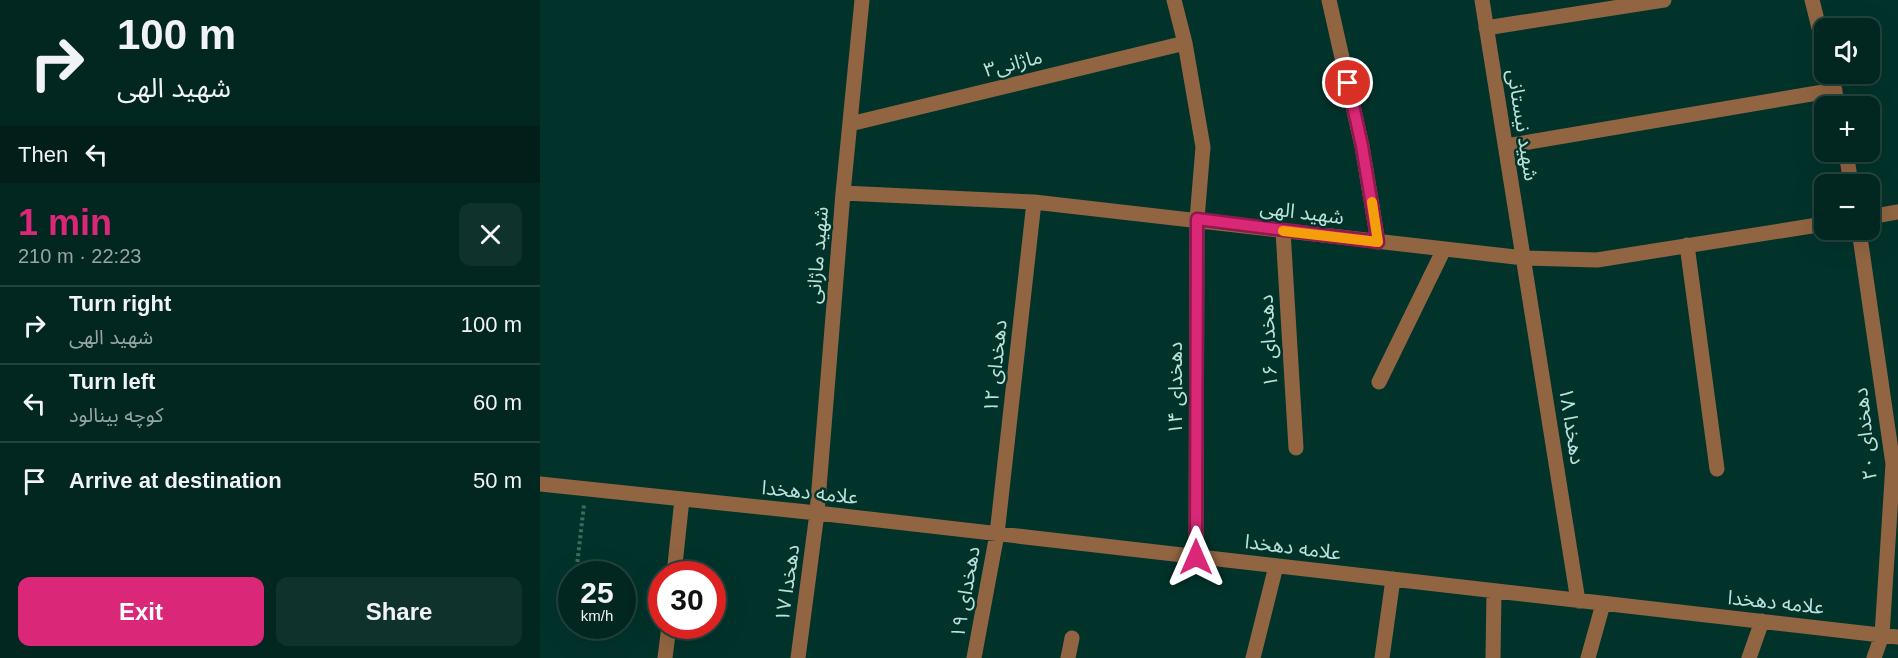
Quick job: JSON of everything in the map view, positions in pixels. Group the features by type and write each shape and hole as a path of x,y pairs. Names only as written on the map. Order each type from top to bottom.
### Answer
{"street":[{"name":"شهید ماژانی","path":"817,513 843,193 862,0"},
{"name":"دهخدای ۱۴","path":"1174,0 1185,43 1203,147 1197,219 1196,557"},
{"path":"1329,0 1362,146 1378,242"},
{"name":"شهید نیستانی","path":"1482,0 1524,258"},
{"path":"1486,28 1664,0"},
{"path":"1812,0 1816,18"},
{"name":"ماژانی۳","path":"850,124 1185,43"},
{"path":"1833,84 1836,96"},
{"path":"1506,146 1835,90"},
{"name":"شهید الهی","path":"843,193 1034,202 1524,258 1597,260 1814,226"},
{"name":"دهخدای ۱۲","path":"997,534 1034,202"},
{"path":"1880,214 1898,212"},
{"name":"دهخدای ۱۶","path":"1283,231 1296,448"},
{"name":"دهخدای ۲۰","path":"1860,240 1893,464 1882,635 1874,658"},
{"path":"1687,245 1717,469"},
{"path":"1379,382 1444,249"},
{"name":"دهخدا ۱۸","path":"1524,258 1578,601"},
{"name":"علامه دهخدا","path":"540,484 817,513 1898,637"},
{"path":"675,561 682,499"},
{"name":"دهخدا ۱۷","path":"798,658 817,513"},
{"name":"دهخدای ۱۹","path":"974,658 997,534"},
{"path":"1253,658 1276,566"},
{"path":"1382,658 1393,579"},
{"path":"1494,591 1494,658"},
{"path":"1588,658 1603,604"},
{"path":"1749,658 1762,621"},
{"path":"1068,658 1072,638"},
{"path":"665,658 667,639"}],"path":[{"path":"578,561 586,489"}],"slow traffic":[{"path":"1283,231 1378,242 1372,202"}],"route":[{"path":"1196,557 1197,219 1378,242 1362,146 1348,83"}]}
